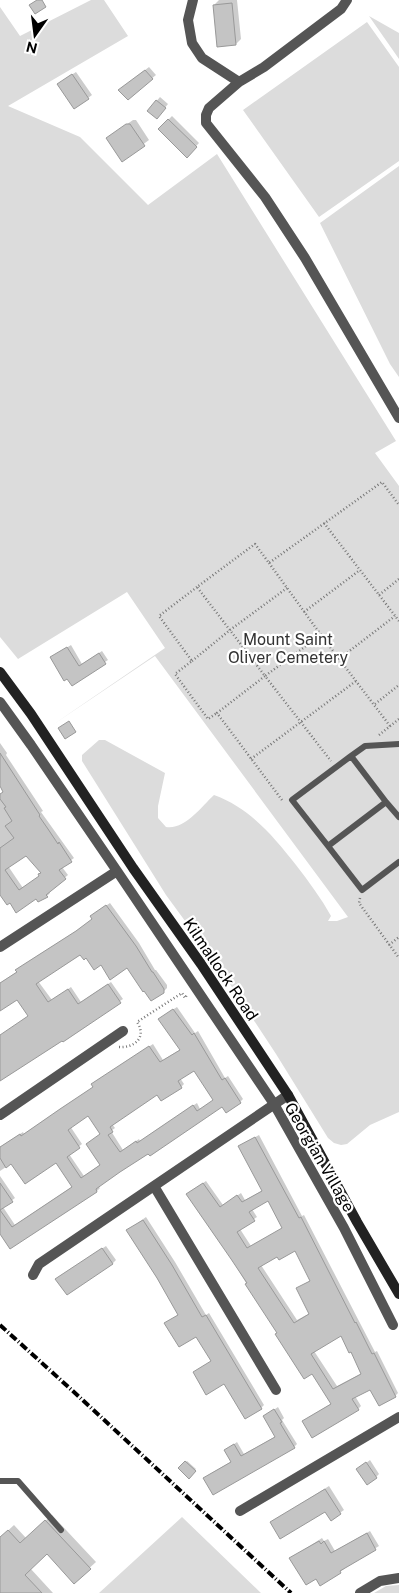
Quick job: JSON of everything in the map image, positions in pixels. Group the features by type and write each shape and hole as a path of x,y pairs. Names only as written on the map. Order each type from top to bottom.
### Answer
{"main road":[{"name":"Kilmallock Road","path":"0,672 31,714 133,868 288,1095 357,1222 399,1294"}],"street":[{"path":"193,0 188,20 192,43 202,58 239,82"},
{"path":"347,0 341,10 264,67 239,82 209,108 206,115 206,123 265,197 306,258 399,418"},
{"path":"0,702 65,794 274,1104 288,1095"},
{"path":"65,794 78,784"},
{"path":"0,946 116,872"},
{"path":"203,998 216,987"},
{"path":"0,1115 123,1031"},
{"name":"Georgian Village","path":"33,1275 40,1264 274,1104 344,1228 393,1325"},
{"path":"154,1186 276,1390"},
{"path":"344,1228 357,1222"},
{"path":"240,1511 399,1417"},
{"path":"360,1593 380,1581 399,1578"}],"lane":[{"path":"399,744 365,746 292,800 362,890 399,862"},
{"path":"351,756 399,818"},
{"path":"328,846 386,802"},
{"path":"0,1481 18,1481 61,1530"}],"path":[{"path":"269,563 382,482 399,505"},
{"path":"324,523 399,622"},
{"path":"192,661 159,616 255,544 390,726"},
{"path":"304,612 360,570"},
{"path":"379,595 399,580"},
{"path":"197,587 336,768"},
{"path":"287,588 175,674 208,719 321,635"},
{"path":"339,658 395,616"},
{"path":"251,759 356,681"},
{"path":"374,704 399,685"},
{"path":"216,713 286,805 292,800"},
{"path":"365,746 399,719"},
{"path":"362,890 358,903 399,958"},
{"path":"389,945 399,937"}],"green space":[{"name":"Mount Saint Oliver Cemetery","path":"91,0 104,0 128,36 8,106 80,137 148,205 217,154 396,441 375,453 399,486 399,1112 370,1125 347,1144 334,1143 328,1138 218,966 166,895 82,761 82,755 99,740 105,740 165,773 158,806 158,818 166,827 180,825 186,821 214,795 239,807 260,824 296,865 331,916 328,921 337,921 348,917 155,656 51,726 165,648 127,592 18,659 0,637 0,7 20,36"},
{"path":"369,16 399,33 399,59"},
{"path":"367,22 399,67 399,161 319,217 243,110"},
{"path":"399,166 399,377 390,364 320,223"},
{"path":"182,1517 261,1593 99,1593"},
{"path":"399,1585 399,1593 374,1593 386,1586"}],"building":[{"path":"37,0 42,0 46,7 35,14 29,5"},
{"path":"232,3 236,45 217,47 213,5"},
{"path":"145,70 153,79 128,100 118,90"},
{"path":"72,74 89,99 74,109 57,84"},
{"path":"156,100 166,108 157,119 147,111"},
{"path":"168,119 197,147 187,158 158,129"},
{"path":"126,124 130,124 145,146 122,162 106,138"},
{"path":"67,647 79,666 99,653 106,664 72,686 67,679 64,681 50,657"},
{"path":"69,721 76,732 65,739 58,728"},
{"path":"0,753 39,816 72,862 59,870 66,879 46,895 48,897 38,902 36,899 16,913 10,903 7,905 0,895 0,848 14,838 5,826 12,821 0,799 0,794 3,792 0,786","holes":["26,856 41,873 19,890 5,870"]},
{"path":"106,905 136,946 164,989 164,993 151,1001 127,968 110,980 101,965 94,970 86,958 84,960 80,955 36,984 48,1002 68,989 78,1004 108,984 121,1003 0,1081 0,1035 28,1016 17,1000 0,1011 0,983 17,972 15,970 76,931 92,919 90,916"},
{"path":"173,1009 192,1035 194,1033 222,1080 225,1078 241,1103 226,1113 222,1107 150,1156 148,1154 120,1172 96,1189 97,1192 10,1249 0,1234 0,1210 12,1227 72,1187 56,1163 25,1184 11,1164 6,1168 0,1158 0,1147 20,1134 21,1136 93,1087 91,1084 149,1046 160,1062 180,1050 158,1019","holes":["194,1071 213,1100 197,1111 193,1105 137,1143 136,1141 120,1152 108,1135 113,1132 110,1127 157,1095 161,1101 182,1088 178,1081","88,1116 100,1134 86,1144 100,1165 81,1178 67,1157 80,1148 68,1130"]},
{"path":"255,1137 299,1218 301,1217 355,1323 372,1354 374,1353 396,1397 379,1406 370,1390 352,1399 359,1410 312,1438 302,1421 331,1404 312,1374 304,1379 245,1284 247,1283 186,1194 203,1183 220,1207 237,1195 242,1202 262,1191 238,1146","holes":["268,1201 282,1228 247,1248 237,1232 255,1221 249,1212","295,1251 310,1281 296,1288 309,1314 294,1323 258,1268 277,1257 279,1260","341,1336 361,1374 333,1389 311,1354"]},
{"path":"0,1183 13,1202 0,1210"},
{"path":"143,1220 202,1317 206,1315 262,1409 245,1419 224,1384 206,1395 193,1372 211,1361 196,1337 179,1347 164,1323 178,1315 126,1230"},
{"path":"102,1248 113,1264 67,1295 55,1279"},
{"path":"274,1409 295,1448 213,1495 203,1478 231,1462 224,1450 234,1444 241,1456 275,1437 263,1416"},
{"path":"185,1461 196,1471 189,1479 178,1468"},
{"path":"366,1462 377,1478 367,1485 356,1469"},
{"path":"325,1489 341,1514 331,1521 325,1512 280,1539 270,1522"},
{"path":"45,1520 91,1569 74,1584 47,1554 25,1575 42,1593 0,1593 0,1537 8,1530 20,1543"},
{"path":"367,1533 376,1550 340,1571 341,1573 320,1586 316,1579 306,1585 289,1558 319,1541 321,1544 324,1541 331,1553"}],"railway":[{"path":"0,1325 291,1593"}]}
